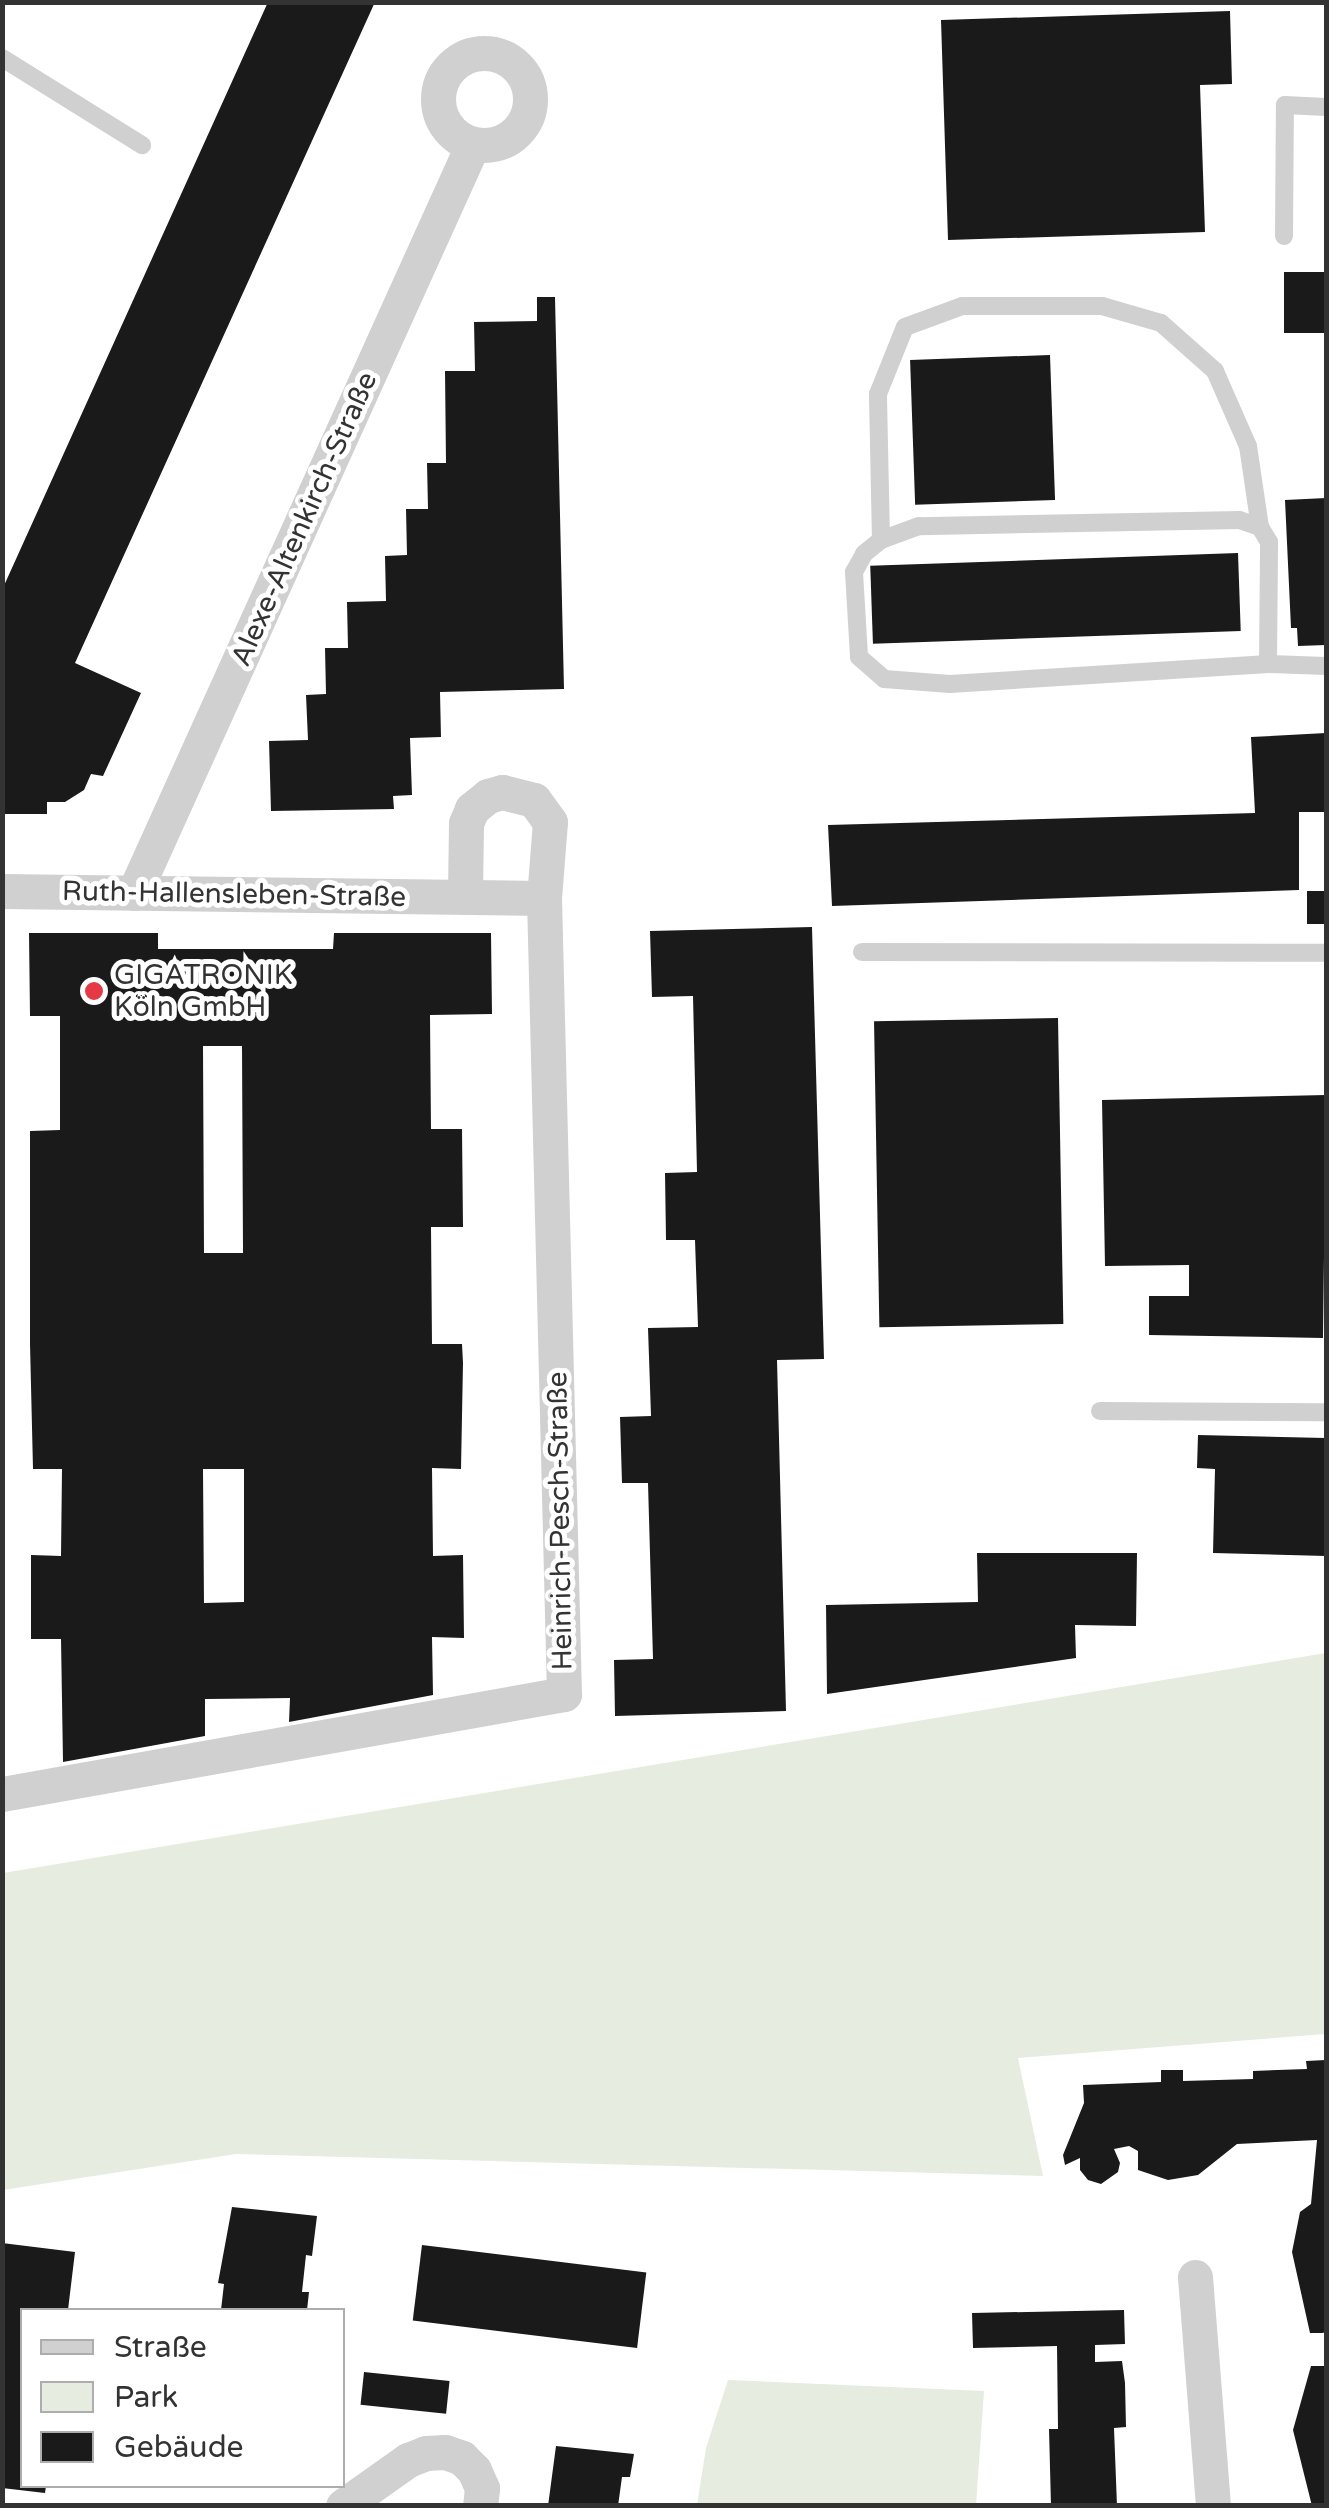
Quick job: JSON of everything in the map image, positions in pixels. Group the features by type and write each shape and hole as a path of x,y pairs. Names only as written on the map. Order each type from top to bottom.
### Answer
{"street":[{"name":"Alexe-Altenkirch-Straße","path":"134,893 473,144"},
{"path":"466,897 466,822 480,802 502,792 534,800 550,822 544,898"},
{"name":"Ruth-Hallensleben-Straße","path":"2,891 544,898"},
{"name":"Heinrich-Pesch-Straße","path":"2,1794 564,1694 544,898"},
{"path":"1194,2278 1213,2506"},
{"path":"344,2506 408,2460 426,2452 445,2452 462,2458 474,2470 482,2488 480,2506"}],"lane":[{"path":"2,58 142,144"},
{"path":"1284,236 1284,105 1326,107"},
{"path":"880,540 878,394 904,326 962,306 1102,306 1160,324 1215,370 1248,446 1260,527 1269,542 1268,664"},
{"path":"1260,527 1240,520 919,526 880,540 864,554 854,572 859,657 884,679 950,684 1268,664 1326,666"},
{"path":"862,952 1326,953"},
{"path":"1100,1411 1326,1412"}],"green space":[{"path":"1326,1653 1326,2034 1018,2058 1043,2176 236,2154 3,2190 3,1873"},
{"path":"728,2380 984,2391 976,2505 697,2505 706,2448"}],"building":[{"path":"268,2 375,2 75,663 141,693 103,776 91,774 84,790 65,802 47,802 47,814 2,814 2,590"},
{"path":"1230,11 1232,84 1200,85 1205,232 948,240 941,20"},
{"path":"1284,272 1326,272 1326,333 1284,333"},
{"path":"537,297 555,297 564,689 440,692 441,737 410,738 412,795 393,796 394,809 271,811 269,741 308,740 306,695 326,694 325,648 348,648 347,602 386,601 385,556 407,555 406,509 428,509 427,463 446,463 445,371 475,371 474,322 537,321"},
{"path":"1050,355 1055,500 915,505 910,360"},
{"path":"1326,498 1326,645 1298,646 1297,628 1291,628 1285,500"},
{"path":"1238,553 1241,631 873,644 870,566"},
{"path":"1326,733 1326,812 1299,812 1299,890 832,906 828,825 1255,813 1251,737"},
{"path":"1307,891 1326,891 1326,924 1307,924"},
{"path":"812,927 824,1359 777,1360 786,1711 615,1716 614,1660 653,1659 648,1483 622,1483 620,1417 651,1416 648,1328 698,1327 695,1240 666,1240 665,1173 697,1172 693,996 652,997 650,931"},
{"path":"29,933 158,933 158,949 333,949 334,933 491,933 492,1014 430,1015 431,1129 462,1129 463,1227 431,1227 432,1344 462,1344 463,1363 461,1469 432,1468 433,1556 463,1555 464,1638 432,1637 433,1695 289,1722 290,1698 205,1699 205,1736 63,1762 61,1639 31,1639 31,1555 61,1556 62,1469 33,1469 30,1344 30,1131 60,1130 60,1016 30,1016","holes":["203,1046 242,1046 243,1253 204,1253","203,1469 244,1469 244,1602 204,1603"]},
{"path":"1058,1018 1063,1324 879,1327 874,1021"},
{"path":"1326,1095 1323,1338 1149,1335 1149,1296 1189,1296 1189,1265 1105,1266 1102,1100"},
{"path":"1198,1435 1326,1438 1326,1556 1213,1553 1215,1469 1197,1468"},
{"path":"977,1553 1137,1553 1136,1626 1075,1625 1076,1658 827,1694 826,1605 978,1602"},
{"path":"1326,2060 1323,2333 1310,2333 1292,2252 1300,2212 1311,2204 1317,2140 1237,2144 1198,2175 1168,2180 1138,2170 1138,2151 1129,2146 1114,2149 1120,2163 1118,2172 1101,2184 1088,2180 1080,2170 1080,2158 1065,2165 1063,2155 1084,2103 1083,2085 1161,2082 1161,2070 1183,2070 1183,2081 1253,2079 1253,2071 1307,2069 1306,2061"},
{"path":"232,2207 317,2216 312,2256 306,2255 302,2292 309,2292 307,2308 221,2308 224,2284 218,2283"},
{"path":"2,2243 75,2252 68,2308 20,2308 20,2488 46,2488 45,2493 2,2488"},
{"path":"422,2245 646,2273 637,2348 413,2320"},
{"path":"1124,2310 1125,2344 1095,2345 1095,2362 1122,2361 1126,2427 1114,2428 1117,2506 1051,2506 1049,2429 1058,2429 1057,2346 973,2348 972,2313"},
{"path":"1311,2366 1326,2366 1326,2506 1312,2506 1293,2430"},
{"path":"364,2372 450,2381 446,2414 361,2405"},
{"path":"556,2446 634,2454 630,2477 622,2477 618,2506 548,2506"}],"place":[{"name":"GIGATRONIK Köln GmbH","path":"94,991"}]}
